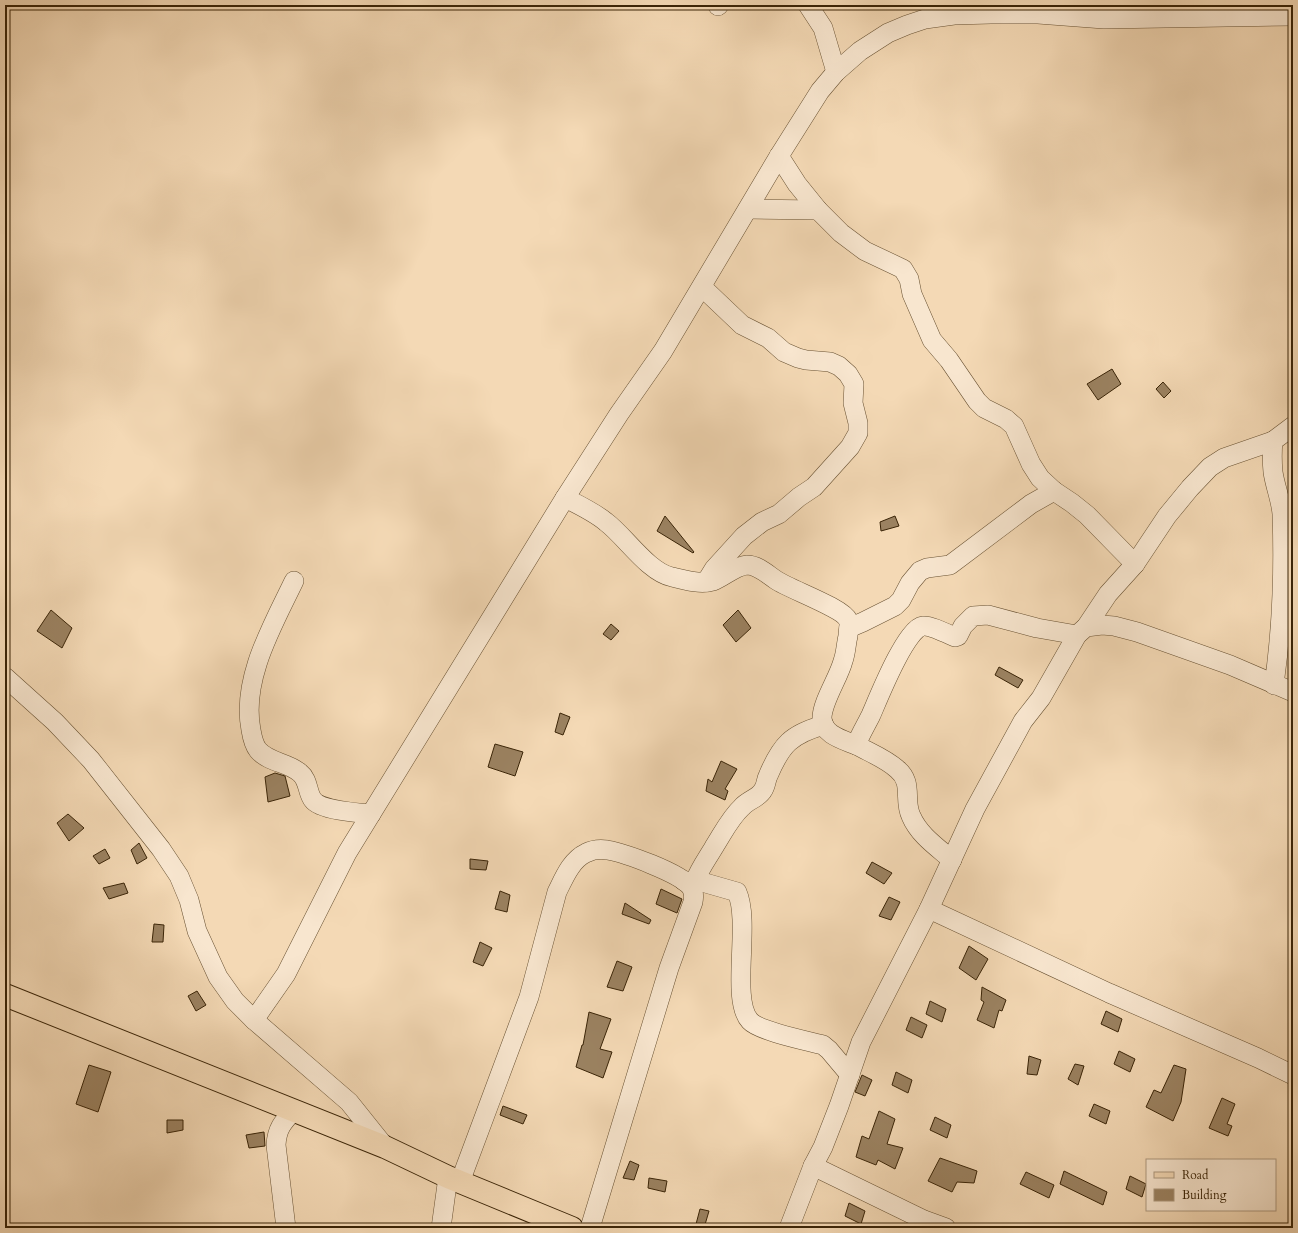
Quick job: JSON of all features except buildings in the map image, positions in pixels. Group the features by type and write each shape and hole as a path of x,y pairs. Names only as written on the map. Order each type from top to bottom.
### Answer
{"main road":[{"path":"5,995 385,1147 454,1179 572,1228"}],"street":[{"path":"808,5 823,28 836,72"},
{"path":"254,1020 286,974 347,853 565,498 619,414 663,351 779,156 820,91 836,72 860,51 888,33 925,19 954,15 1037,10 1104,19 1293,16"},
{"path":"779,156 796,184 840,233 865,251 903,269 909,279 912,294 932,340 949,360 977,401 984,408 1006,419 1014,426 1031,464 1040,478 1054,492 1072,503 1087,515 1135,564"},
{"path":"748,209 818,210"},
{"path":"702,287 742,325 768,338 784,352 798,358 830,362 839,366 848,374 854,384 853,403 858,423 858,433 850,447 814,486 779,514 762,522 754,528 734,546 714,569 706,582"},
{"path":"789,1228 813,1166 826,1140 861,1042 929,909 975,810 1023,721 1041,698 1082,631 1108,594 1135,564 1167,516 1190,488 1210,467 1224,458 1273,441 1293,426"},
{"path":"1273,441 1273,472 1282,512 1279,652 1274,685"},
{"path":"849,628 875,617 895,606 901,600 910,583 920,571 927,568 950,565 1031,504 1054,492"},
{"path":"565,498 597,515 608,523 643,559 658,571 669,577 706,582 712,581 740,567 746,565 752,566 844,615 848,620 849,628 843,661 824,708 822,717 824,725 836,736 890,764 902,774 908,789 909,812 915,824 931,843 952,860"},
{"path":"294,580 266,638 250,688 248,719 251,734 257,748 264,756 292,767 302,774 313,800 318,804 342,811 371,814"},
{"path":"856,746 888,674 899,654 917,628 923,626 929,627 955,637 958,636 963,626 973,616 988,615 1038,628 1082,631 1108,626 1137,632 1230,665 1293,692"},
{"path":"5,677 55,722 91,760 161,849 179,876 197,931 218,977 235,1001 254,1020 350,1102 385,1147"},
{"path":"689,881 742,806 763,790 767,778 782,748 796,736 811,728 824,725"},
{"path":"440,1228 454,1179 529,997 557,892 574,861 591,851 607,850 620,853 651,864 689,881 702,882 737,892 739,896 741,914 741,1003 744,1013 750,1022 758,1026 823,1045 830,1050 850,1075"},
{"path":"590,1228 669,968 694,902 694,895 689,881"},
{"path":"929,909 1293,1075"},
{"path":"286,1228 276,1135 282,1124 294,1110"},
{"path":"813,1166 924,1220 946,1228"}]}
